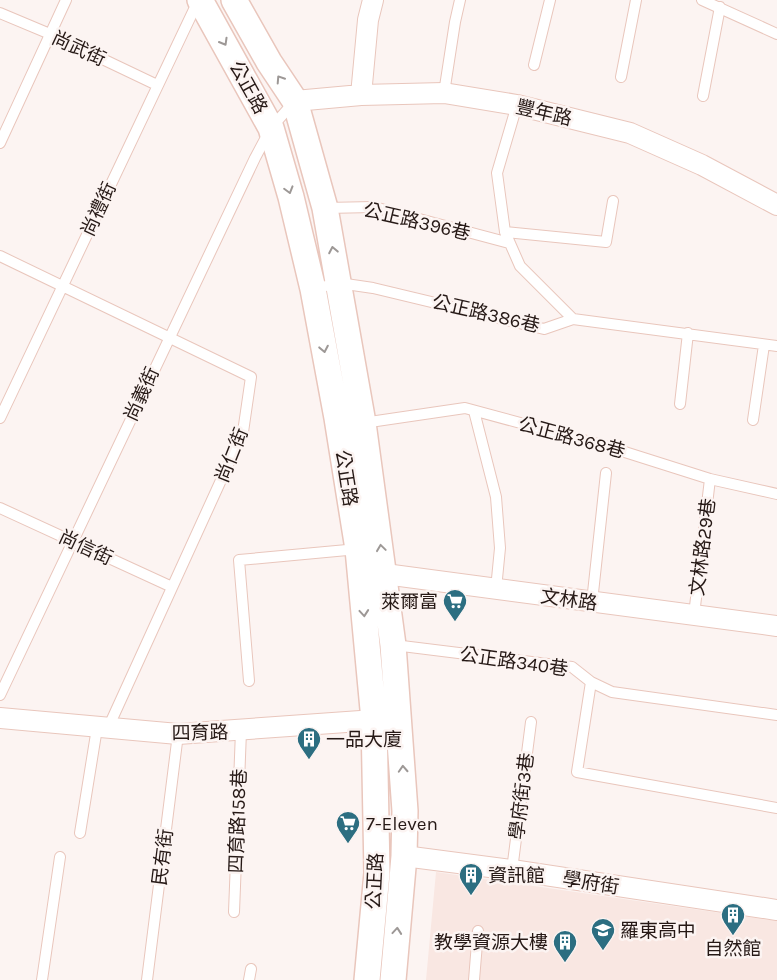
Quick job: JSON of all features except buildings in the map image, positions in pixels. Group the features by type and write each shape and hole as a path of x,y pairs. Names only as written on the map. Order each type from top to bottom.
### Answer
{"street":[{"name":"公正路","path":"199,0 271,128 291,197 313,289 337,418 358,548 374,720 377,873 367,980"},
{"name":"公正路","path":"234,0 269,62 295,101 325,208 364,423 393,645 400,719 405,811 404,856 393,980"},
{"path":"361,95 368,20 372,0"},
{"name":"豐年路","path":"295,101 361,95 444,93 516,105 630,133 702,165 777,205"},
{"name":"文林路","path":"361,576 385,574 777,626"},
{"name":"四育路","path":"0,718 178,734 400,719"},
{"name":"學府街","path":"404,856 512,870 777,910"}],"lane":[{"path":"0,142 66,0"},
{"name":"尚禮街","path":"0,418 199,0"},
{"path":"444,93 460,0"},
{"path":"534,64 550,0"},
{"path":"621,77 636,0"},
{"path":"702,0 777,34"},
{"path":"703,96 720,7"},
{"name":"尚武街","path":"0,13 50,34 157,85"},
{"name":"尚義街","path":"0,695 169,336 271,128 295,101"},
{"path":"516,105 497,173 505,232 520,266 573,319"},
{"path":"505,232 606,242 613,201"},
{"name":"公正路396巷","path":"325,208 374,208 508,242"},
{"name":"尚仁街","path":"0,256 251,377 243,432 172,587 102,728 80,833"},
{"name":"公正路386巷","path":"313,289 339,283 373,288 544,328 573,319 777,346"},
{"path":"680,404 688,334"},
{"path":"753,420 764,345"},
{"name":"公正路368巷","path":"364,423 464,408 609,447 710,478 777,494"},
{"path":"474,410 496,497 500,548 496,589"},
{"path":"592,602 606,473"},
{"name":"文林路29巷","path":"694,615 710,478"},
{"name":"尚信街","path":"0,508 172,587"},
{"path":"249,681 239,560 358,548"},
{"name":"公正路340巷","path":"393,645 572,666 591,682 612,692 777,715"},
{"path":"591,682 577,772 777,808"},
{"name":"學府街3巷","path":"512,870 531,722"},
{"name":"四育路158巷","path":"234,912 241,731"},
{"name":"民有街","path":"147,980 178,734"},
{"path":"42,980 60,857"},
{"path":"474,980 478,931"},
{"path":"249,980 251,969"}],"shaded area":[{"name":"羅東高中","path":"436,872 777,921 777,980 426,980"}],"place":[{"name":"萊爾富","path":"455,622"},
{"name":"一品大廈","path":"309,760"},
{"name":"7-Eleven","path":"348,844"},
{"name":"資訊館","path":"471,896"},
{"name":"自然館","path":"733,936"},
{"name":"羅東高中","path":"603,951"},
{"name":"教學資源大樓","path":"565,963"}]}
